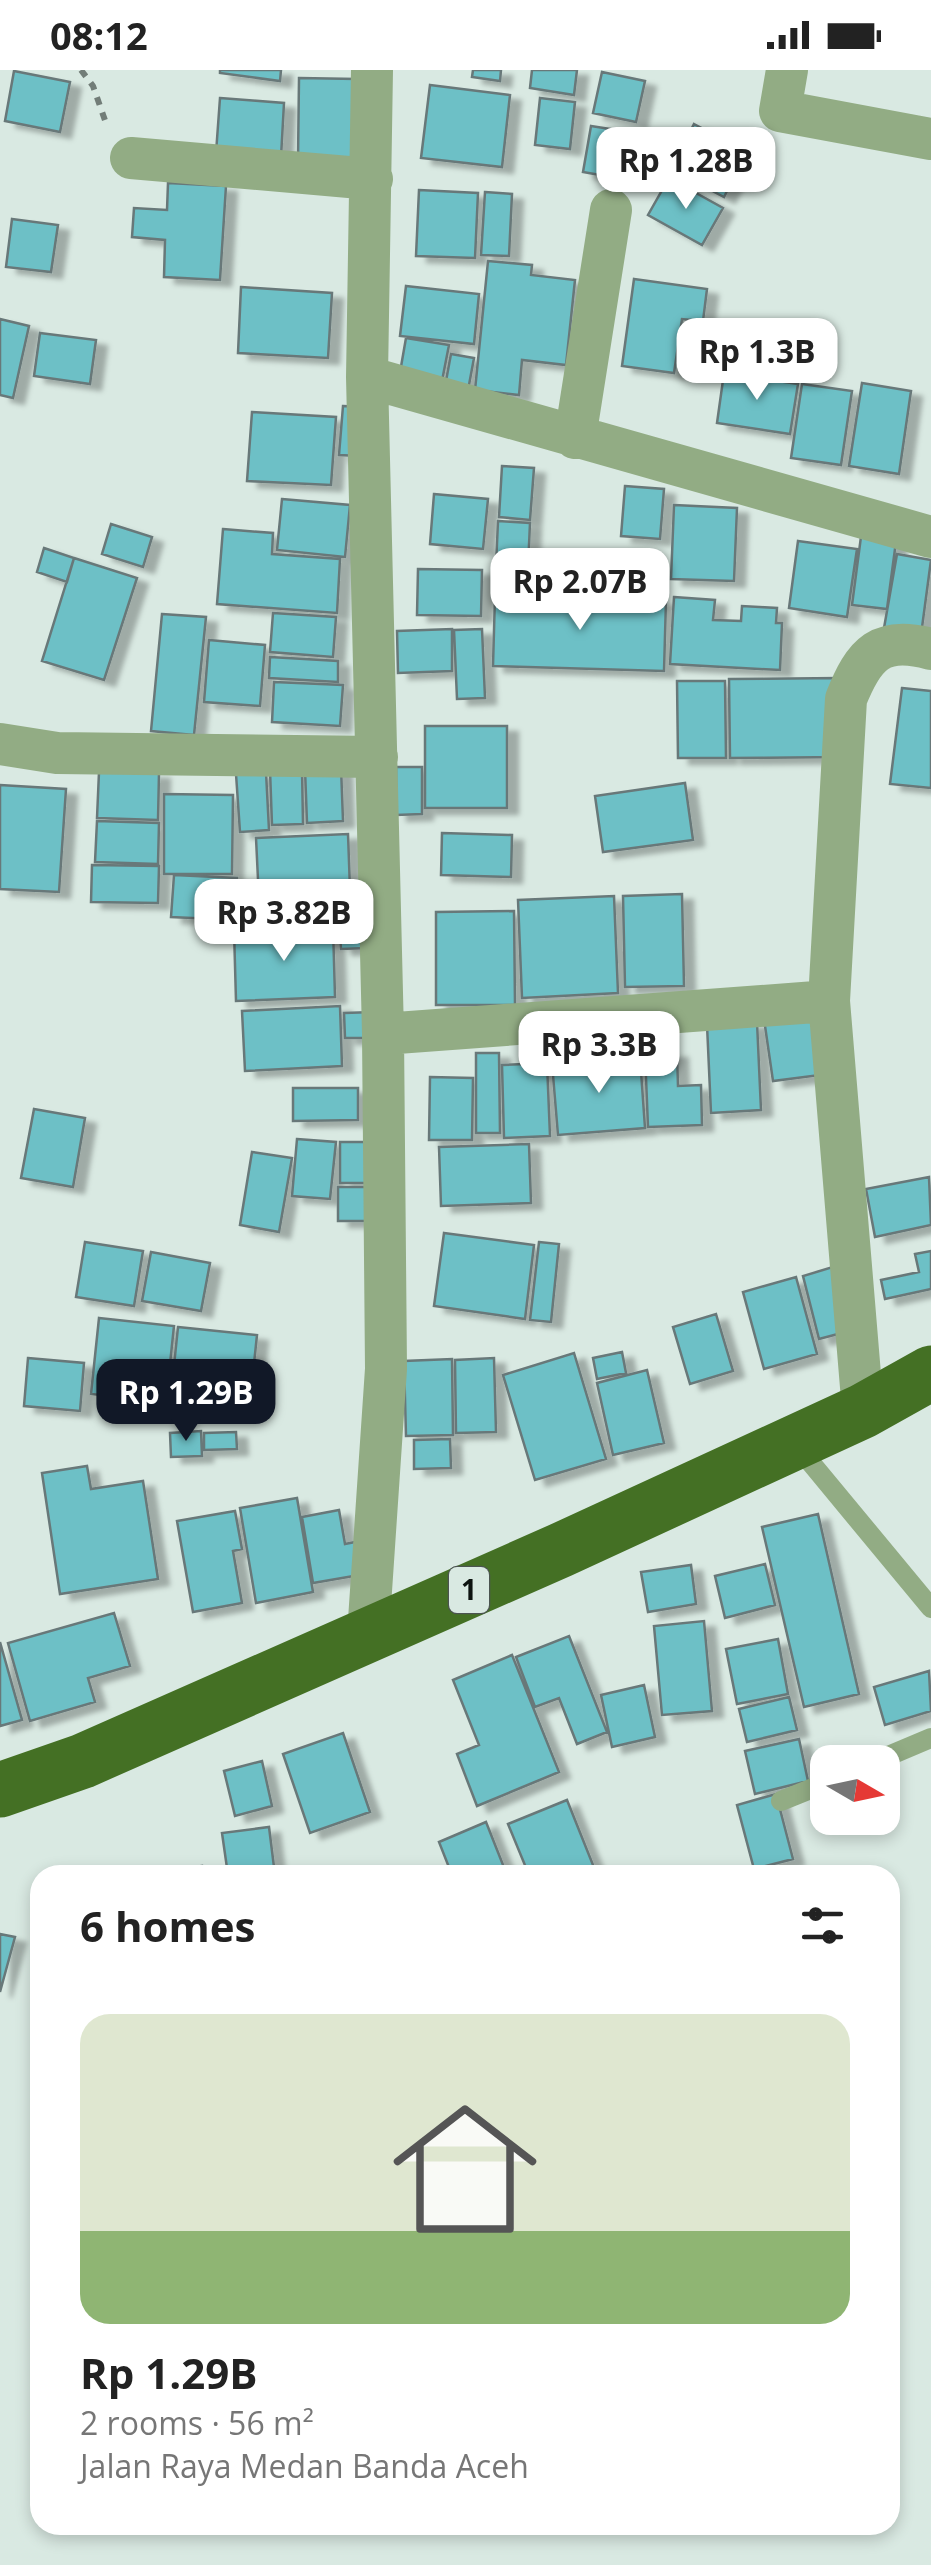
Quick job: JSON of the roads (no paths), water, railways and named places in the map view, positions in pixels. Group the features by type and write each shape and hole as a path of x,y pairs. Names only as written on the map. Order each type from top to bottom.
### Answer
{"highway":[{"name":"1","path":"0,1790 83,1761 562,1550 862,1411 931,1374"}],"street":[{"path":"368,1634 386,1369 384,1034 367,377 372,70"},
{"path":"788,70 780,111 931,138"},
{"path":"131,158 372,179"},
{"path":"574,438 612,210"},
{"path":"367,377 931,537"},
{"path":"862,1411 829,1002 846,699 859,667 876,650 906,642 931,648"},
{"path":"0,744 58,753 376,757"},
{"path":"384,1034 829,1002"}],"lane":[{"path":"793,1441 931,1608"},
{"path":"900,1751 931,1738"},
{"path":"782,1801 810,1789"}]}
